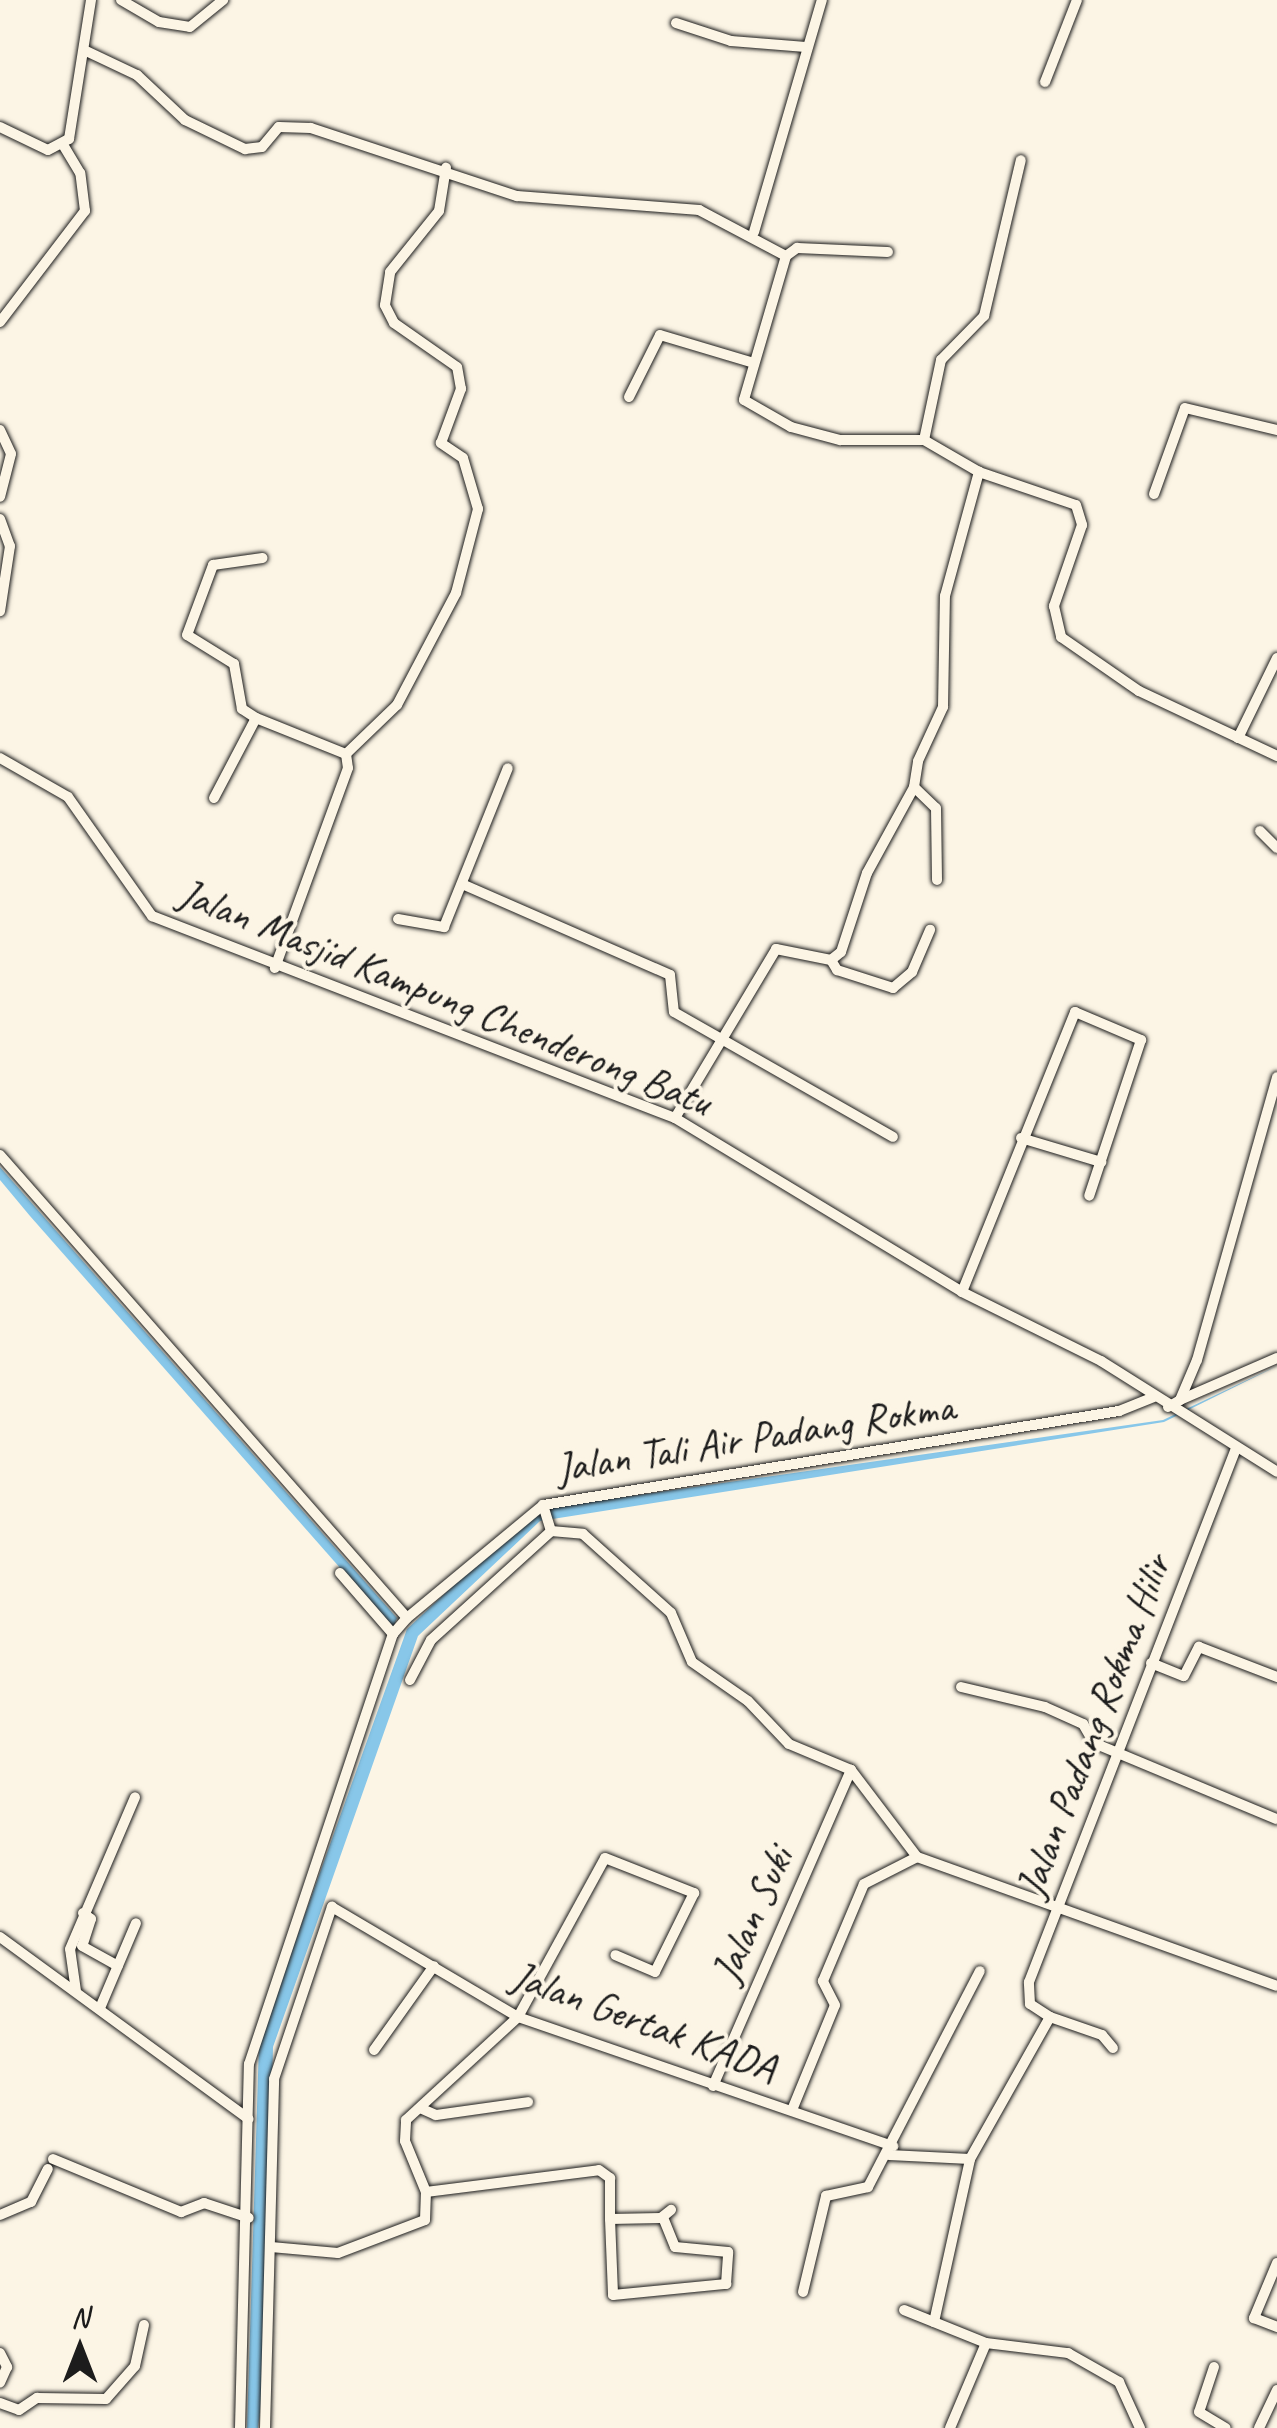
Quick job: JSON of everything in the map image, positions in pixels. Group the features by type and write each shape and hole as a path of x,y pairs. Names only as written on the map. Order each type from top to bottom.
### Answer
{"street":[{"path":"0,322 85,211 80,172 64,146 91,0"},
{"path":"121,0 159,22 190,27 223,0"},
{"path":"754,232 822,0"},
{"path":"1045,82 1077,0"},
{"path":"676,24 731,41 806,47"},
{"path":"84,50 137,76 184,120 245,149 262,147 278,127 297,126 446,168 517,196 699,210 754,232 786,256"},
{"path":"0,127 48,150 64,146"},
{"path":"924,440 941,360 984,316 1022,160"},
{"path":"346,754 397,705 456,593 478,509 463,458 440,443 462,389 457,367 394,323 385,305 390,272 439,211 446,168"},
{"path":"888,252 798,248 786,256 744,400 793,428 840,440 924,440 979,472 1082,512 1074,559 1054,606 1061,636 1138,691 1277,756"},
{"path":"629,398 660,334 754,364"},
{"path":"1154,494 1185,408 1277,430"},
{"path":"0,430 10,454 0,497"},
{"path":"830,960 914,787 918,760 944,707 945,596 979,472"},
{"path":"0,519 10,561 0,611"},
{"path":"263,558 213,565 187,636 234,664 242,710 346,754"},
{"path":"1238,738 1277,658"},
{"path":"214,798 256,718"},
{"path":"275,968 348,768 346,754"},
{"name":"Jalan Masjid Kampung Chenderong Batu","path":"0,758 68,797 152,916 275,968 676,1118 962,1292 1100,1361 1172,1405 1190,1422 1235,1451 1277,1472"},
{"path":"398,920 444,927 508,768"},
{"path":"914,787 936,808 937,880"},
{"path":"1260,831 1277,848"},
{"path":"462,884 670,975 674,1012 893,1138"},
{"path":"676,1118 717,1038 776,949 830,960 840,972 893,988 912,972 930,930"},
{"path":"962,1292 1067,1018 1080,1012 1141,1040 1089,1196"},
{"path":"1172,1405 1277,1077"},
{"path":"1021,1138 1101,1162"},
{"path":"0,1155 406,1619"},
{"path":"1172,1405 1277,1358"},
{"name":"Jalan Tali Air Padang Rokma","path":"394,1633 543,1506 1119,1411 1153,1396"},
{"name":"Jalan Padang Rokma Hilir","path":"1050,2017 1030,2004 1029,1982 1121,1754 1151,1663 1235,1451"},
{"path":"543,1506 551,1531"},
{"path":"410,1680 431,1640 551,1531 583,1534 671,1614 692,1662 789,1744 852,1770 917,1857 1060,1903 1277,1986"},
{"path":"240,2428 249,2064 394,1633 340,1573"},
{"path":"1151,1663 1184,1676 1201,1647 1277,1677"},
{"path":"960,1686 1081,1722 1094,1743 1277,1819"},
{"name":"Jalan Suki","path":"713,2086 852,1770"},
{"path":"76,1991 70,1949 135,1797"},
{"path":"792,2110 835,2005 824,1978 864,1884 917,1857"},
{"path":"264,2428 272,2247 340,2252 423,2222 426,2192 405,2141 404,2123 518,2017 605,1858 694,1892 655,1972 615,1955"},
{"name":"Jalan Gertak KADA","path":"272,2247 274,2079 332,1907 518,2017 792,2110 891,2151 970,2159"},
{"path":"83,1913 91,1918 82,1946 118,1966"},
{"path":"100,2008 136,1923"},
{"path":"0,1938 250,2120"},
{"path":"374,2050 434,1966"},
{"path":"803,2292 826,2196 862,2192 891,2151 980,1971"},
{"path":"934,2322 970,2159 1050,2017 1102,2034 1114,2048"},
{"path":"420,2108 436,2115 528,2102"},
{"path":"0,2215 31,2202 50,2164 178,2211 204,2203 248,2218"},
{"path":"426,2192 600,2170 610,2178 610,2219 613,2295 726,2284 728,2252 675,2247 667,2214 610,2219"},
{"path":"1277,2263 1254,2318 1277,2327"},
{"path":"904,2310 986,2344 1051,2348 1108,2374 1140,2428"},
{"path":"0,2403 19,2410 38,2398 103,2400 136,2364 144,2325"},
{"path":"950,2428 986,2344"},
{"path":"0,2353 7,2367 0,2384"},
{"path":"1214,2366 1199,2412 1226,2428"},
{"path":"1259,2428 1276,2390"}],"water":[{"path":"0,1167 397,1618 393,1628 30,1216 0,1180"},
{"path":"1277,1366 1164,1422 540,1521 418,1636 273,2047 265,2373 258,2428 247,2428 259,2043 407,1629 534,1510 1163,1420"}]}
